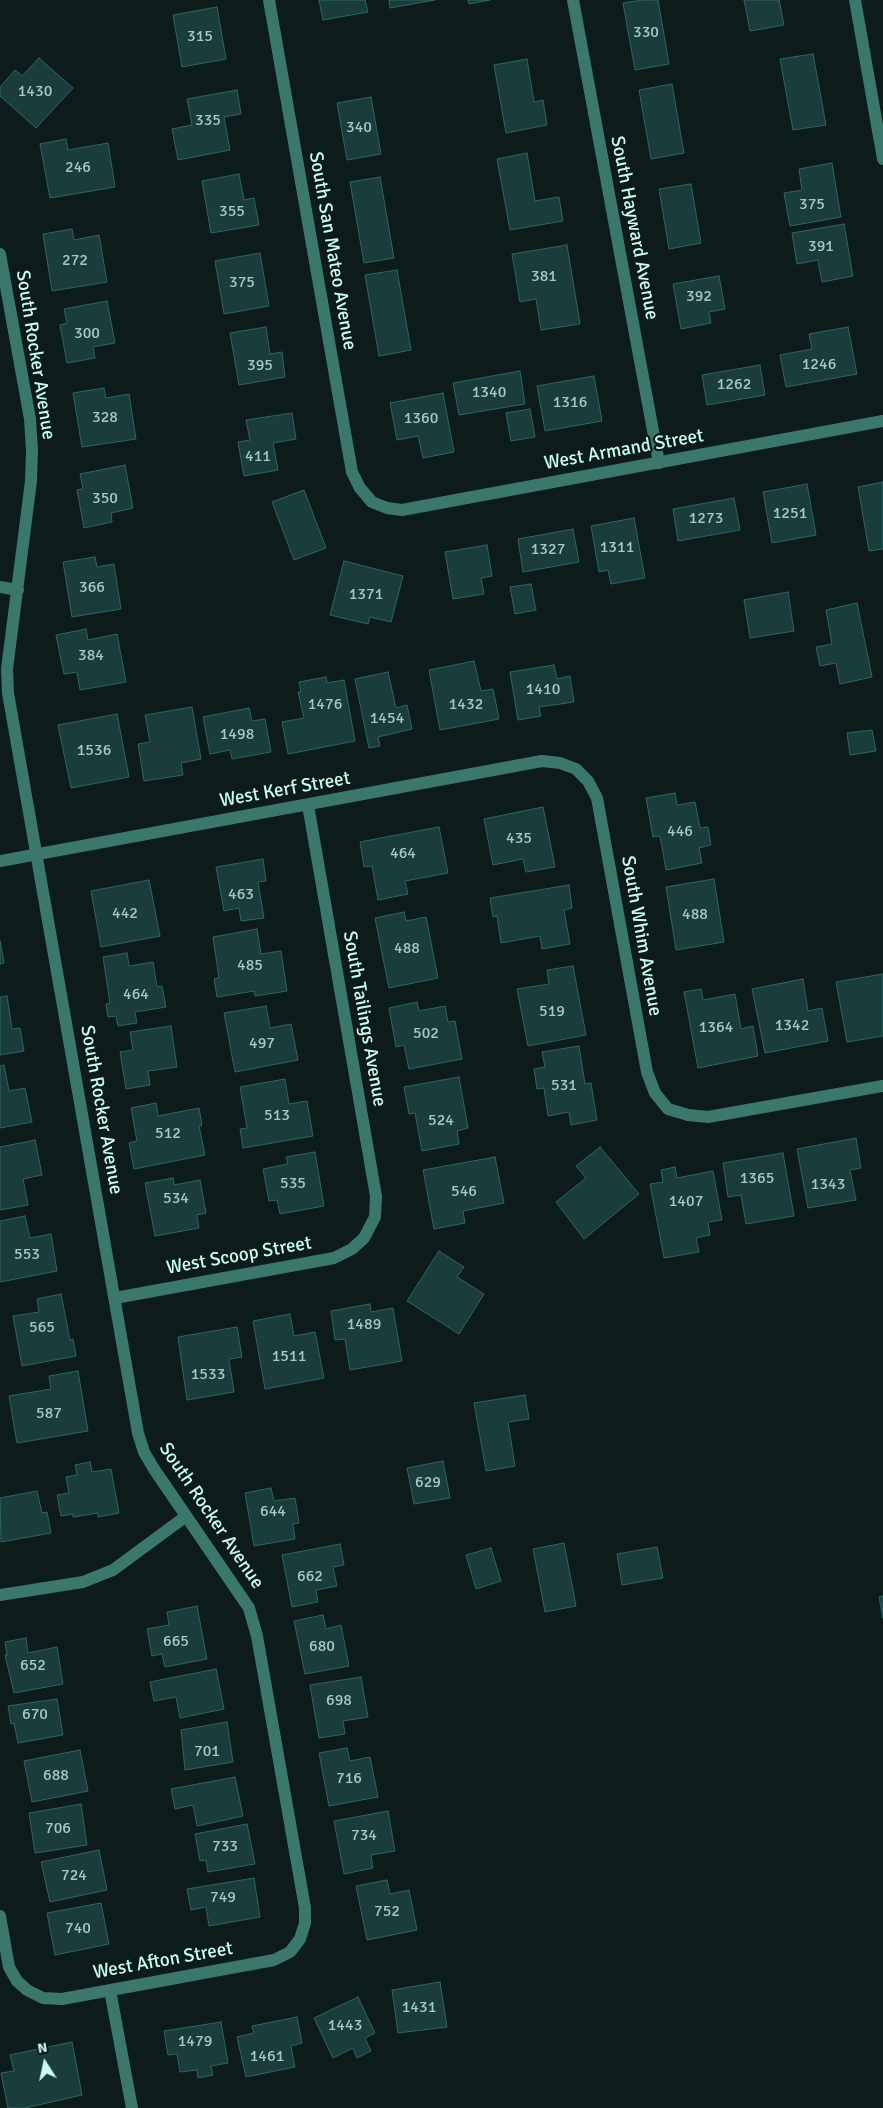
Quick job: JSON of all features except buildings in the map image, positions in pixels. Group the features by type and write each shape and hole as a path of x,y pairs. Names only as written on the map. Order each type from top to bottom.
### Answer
{"street":[{"name":"South San Mateo Avenue","path":"269,0 352,472 360,488 372,502"},
{"name":"South Hayward Avenue","path":"573,0 659,463"},
{"path":"855,0 883,159"},
{"name":"South Rocker Avenue","path":"0,254 30,419 31,434 31,481 7,669 8,693 138,1434 144,1452 185,1517 249,1608 257,1636 305,1908 305,1923 300,1939"},
{"name":"West Armand Street","path":"372,502 387,508 402,510 883,421"},
{"path":"0,587 18,590"},
{"name":"West Kerf Street","path":"0,861 542,761 560,763 576,769"},
{"name":"South Whim Avenue","path":"576,769 588,781 597,798 647,1072 655,1093 668,1110 708,1117 883,1086"},
{"name":"South Tailings Avenue","path":"308,805 376,1196 375,1217 364,1238"},
{"name":"West Scoop Street","path":"115,1298 334,1258 352,1249 364,1238"},
{"path":"0,1595 83,1582 113,1570 185,1517"},
{"name":"West Afton Street","path":"0,1916 9,1967 17,1981 27,1990 43,1998 62,1999 274,1960 290,1952 300,1939"},
{"path":"110,1990 132,2108"}]}
